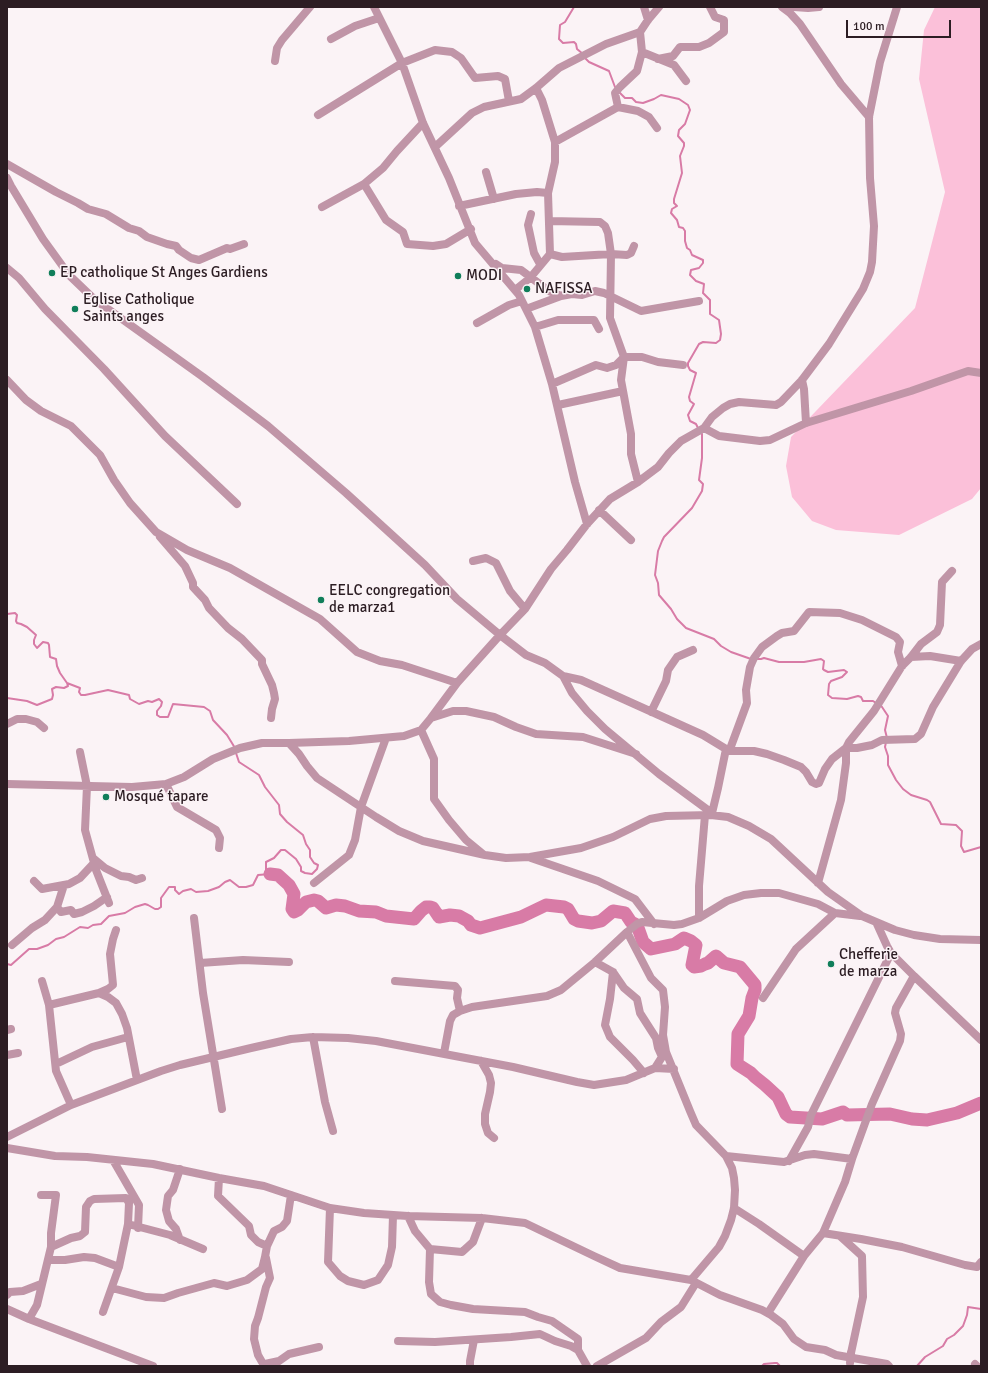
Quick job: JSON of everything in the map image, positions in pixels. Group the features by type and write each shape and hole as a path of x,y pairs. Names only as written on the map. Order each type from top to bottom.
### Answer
{"street":[{"path":"275,61 277,48 282,40 310,7"},
{"path":"374,7 402,63 423,123 435,147 476,243 515,290 535,327 558,405 575,482 588,524"},
{"path":"644,7 648,20"},
{"path":"435,147 472,113 484,107 521,99 559,68 606,44 640,32 659,7"},
{"path":"658,59 673,56 680,47 699,47 704,45 724,32 724,20 715,17 710,7"},
{"path":"782,7 790,12 800,24 841,84 869,117"},
{"path":"794,7 819,7"},
{"path":"7,784 132,787 166,784 184,777 213,759 240,748 262,743 386,738 404,736 421,730 457,683 525,609 551,569 599,510 610,499 638,482 658,467 681,441 704,428 712,417 730,404 745,402 776,405 781,402 802,380 830,344 851,311 870,272 874,226 870,178 869,117 880,62 897,7"},
{"path":"331,39 355,26 379,18"},
{"path":"618,107 615,93 637,71 642,52 640,32"},
{"path":"318,115 402,63 435,50 452,52 461,58 476,78 498,76 505,78 509,101"},
{"path":"642,52 674,66 686,81"},
{"path":"515,290 530,278 540,264 550,254 548,193 555,162 555,142 542,100 536,88"},
{"path":"555,142 618,107 638,112 649,117 657,128"},
{"path":"322,207 364,184 383,168 423,123"},
{"path":"7,164 88,209 106,214 129,228 139,231 147,237 176,246 179,250 191,258 201,259 226,248 230,249 244,244"},
{"path":"486,172 494,198"},
{"path":"7,178 43,239 69,275 94,299 203,377 268,426 346,493 425,565 457,599 500,635 526,655 545,663 563,676 581,680 703,735 728,749 768,754 801,767 812,782 816,784 819,783 825,769 832,759 846,748 852,737 874,711 902,666 921,644 937,632 940,625 942,582 952,571"},
{"path":"364,184 386,220 403,232 407,244 433,246 446,244 471,229"},
{"path":"459,206 516,194 537,192 548,193"},
{"path":"531,214 528,225 534,253 540,264"},
{"path":"549,221 600,222 605,226 608,234 611,254 610,318 624,357 621,380 631,434 631,454 638,482"},
{"path":"550,254 562,257 611,254 627,255 631,253 634,246"},
{"path":"486,256 502,268 521,270 549,291 560,296"},
{"path":"7,268 19,278 45,309 104,369 165,436 237,504"},
{"path":"526,309 560,296 572,294 582,295 595,291 610,296 641,311 699,301"},
{"path":"477,323 509,305 522,301"},
{"path":"535,327 558,320 594,320 599,329"},
{"path":"552,384 596,365 607,368 616,365 624,357 642,357 658,362 683,365"},
{"path":"704,428 719,436 766,441 806,422 911,391 968,371 981,373"},
{"path":"7,380 26,400 41,411 71,426 100,455 114,480 130,503 185,566 193,583 193,587 228,628 242,639 262,660 262,664 272,685 275,699 271,718"},
{"path":"802,380 806,422"},
{"path":"558,405 623,391"},
{"path":"599,510 631,540"},
{"path":"156,532 187,550 230,568 320,619 357,652 380,661 402,665 457,683"},
{"path":"473,561 486,558 496,563 510,591 525,609"},
{"path":"699,918 699,886 709,814 728,749 747,703 746,690 750,667 754,658 762,647 782,633 794,631 809,612 835,612 870,624 896,637 900,642 898,652 902,666"},
{"path":"846,748 858,748 872,745 882,740 915,739 921,734 933,707 961,661 972,648 981,644"},
{"path":"651,712 666,681 668,670 677,657 693,650"},
{"path":"911,657 930,656 961,661"},
{"path":"563,676 572,693 605,729 709,814"},
{"path":"431,718 453,711 466,711 494,717 536,734 584,737 636,754"},
{"path":"7,724 17,719 26,719 37,722 44,728"},
{"path":"421,730 434,759 434,799 466,840 485,856"},
{"path":"314,883 349,855 355,840 361,807 386,738"},
{"path":"289,743 317,778 399,831 423,841 485,856 506,858 530,857 582,848 613,837 650,819 666,816 709,814 728,817 749,826 771,840 828,892 862,916 878,924 896,930 940,939 981,940"},
{"path":"818,883 841,800 846,763 846,748"},
{"path":"57,907 61,912 71,910 74,914 108,900 94,860 86,830 87,786 80,752"},
{"path":"166,784 177,807 216,830 220,838 219,848"},
{"path":"530,857 598,881 635,899 654,924"},
{"path":"94,860 105,868 121,876 136,880 142,878"},
{"path":"34,881 42,889 69,884 80,878 94,860"},
{"path":"12,944 45,920 57,907 64,885"},
{"path":"444,1053 450,1021 453,1016 460,1011 472,1007 547,996 561,990 595,962 626,932 636,924 642,922 674,925 682,924 699,918 727,902 744,895 761,893 779,893 818,904 835,913 862,916"},
{"path":"763,998 796,949 835,913"},
{"path":"194,918 222,1109"},
{"path":"878,924 891,953 981,1040"},
{"path":"49,1005 99,993 108,989 112,985 113,976 110,954 116,930"},
{"path":"597,1366 646,1338 661,1322 681,1307 694,1282 719,1247 731,1220 734,1208 735,1190 732,1168 726,1156 696,1125 666,1052 663,1035 665,1006 663,990 651,978 626,932"},
{"path":"789,1161 808,1127 811,1115 891,953"},
{"path":"200,963 243,960 289,962"},
{"path":"595,962 613,972 624,988 637,999 640,1013 656,1038 662,1057 655,1068"},
{"path":"613,972 605,1025 610,1036 644,1072"},
{"path":"768,1313 804,1256 823,1233 845,1182 852,1159 882,1080 900,1041 901,1034 895,1013 896,1008 914,976"},
{"path":"42,980 49,1005 56,1071 58,1079 71,1106"},
{"path":"395,981 454,986 458,990 457,998 460,1011"},
{"path":"99,993 116,1003 122,1014 137,1080"},
{"path":"56,1064 92,1047 128,1037"},
{"path":"7,1138 71,1106 180,1065 284,1041 314,1037 369,1040 513,1066 594,1085 626,1080 655,1068 674,1070"},
{"path":"314,1037 325,1102 333,1131"},
{"path":"7,1055 18,1053"},
{"path":"481,1061 489,1075 491,1083 485,1114 485,1124 488,1133 494,1138"},
{"path":"7,1148 55,1156 87,1157 153,1164 264,1186 330,1208 364,1213 482,1218 525,1224 620,1268 694,1282 712,1292 768,1313 783,1324 794,1339 806,1348 825,1350 836,1355 887,1364 889,1366"},
{"path":"726,1156 789,1161 805,1155 814,1154 852,1159"},
{"path":"113,1160 139,1205 138,1228"},
{"path":"180,1169 174,1190 168,1196 166,1210 168,1221 176,1229 180,1240"},
{"path":"219,1178 218,1196 249,1226 251,1235 258,1242 267,1246"},
{"path":"29,1319 36,1305 51,1247 51,1233 56,1195 41,1195"},
{"path":"112,1288 146,1297 164,1298 214,1283 227,1286 247,1280 262,1269 266,1257 267,1246 274,1231 282,1227 287,1221 292,1195"},
{"path":"51,1247 80,1236 85,1232 86,1207 90,1201 94,1199 128,1199 128,1224 119,1267 103,1312"},
{"path":"330,1208 328,1262 340,1276 348,1281 364,1285 378,1280 388,1265 392,1247 393,1215"},
{"path":"734,1208 804,1256"},
{"path":"408,1216 415,1230 430,1249 429,1282 431,1294 440,1302 473,1309 525,1312 552,1321 578,1339 578,1350 587,1366"},
{"path":"430,1249 462,1252 472,1242 482,1218"},
{"path":"128,1224 170,1236 203,1249"},
{"path":"823,1233 902,1247 965,1265 977,1267 981,1262"},
{"path":"840,1236 862,1256 863,1298 851,1353 850,1365"},
{"path":"48,1260 65,1260 84,1257 95,1258 119,1267"},
{"path":"266,1257 270,1278 266,1286 255,1326 254,1340 258,1355 262,1362 265,1364 279,1361 289,1354 319,1347"},
{"path":"7,1295 10,1292 23,1291 41,1284"},
{"path":"7,1309 138,1364 153,1366"},
{"path":"398,1341 435,1342 540,1334 555,1342 571,1346 578,1350"},
{"path":"470,1366 474,1340"}],"shaded area":[{"path":"935,7 981,7 981,488 972,499 899,535 836,530 812,521 792,497 786,466 791,437 915,308 945,192 919,79 924,30"}],"waterway":[{"path":"574,7 565,22 560,25 559,39 563,43 574,42 577,49 583,54"},
{"path":"585,58 589,62 609,71 615,87"},
{"path":"619,92 625,98 632,98 636,102 643,103 661,95 679,99 688,105 690,110 685,124 679,130 678,136 684,143 680,156 682,173 674,199 674,203 677,206 672,209 671,213 677,220 679,227 683,228 685,231 687,248 690,250 692,255 703,260 703,263 699,268 691,270 690,275 696,281 704,284 703,293 710,300 710,314 719,320 721,334 720,340 716,343 703,342 699,344 688,363 690,370 696,373 689,397 690,401 694,404 688,415 690,421 696,424 698,428"},
{"path":"700,432 702,434 702,458 699,480 703,484 702,491 692,508 664,537 662,541 658,551 655,575 658,583 659,595 677,619 686,628 714,639 721,646 731,652 751,659"},
{"path":"7,614 15,613 17,615 17,623 27,627 36,635 34,644 37,648 43,642 48,643 50,657 56,659 60,673 67,683 80,688 79,692 81,695 108,690 129,695 130,699 139,704 148,701 152,702 159,699 162,702 157,711 157,715 160,717 168,717 173,704 204,707 210,711 213,720 227,735 235,748"},
{"path":"756,659 764,658 779,662 804,662 821,659 824,661 824,670 828,672 844,670 847,672 842,677 831,681 829,684 828,695 832,698 847,699 858,696 861,697 863,701 873,701 876,703"},
{"path":"7,698 27,701 37,705 52,699 52,689 56,687 64,688 68,686 67,683"},
{"path":"880,705 888,716 885,730 887,738"},
{"path":"886,742 885,747 888,756 888,765 903,789 911,795 930,802 941,824 956,825 962,831 961,846 964,852 981,847"},
{"path":"236,753 239,762 259,775 265,787 279,805 280,814 303,835 310,850 310,857 314,863 318,865 317,869 312,874 305,873 301,871 301,867 296,859 285,850 281,850 274,858 266,862 266,871 270,874"},
{"path":"7,964 11,965 29,949 37,949 48,945 56,939 64,937 80,927 88,928 93,925 101,924 109,916 125,913 135,907 145,904 158,909 161,907 161,898 169,887 175,887 175,890 179,894 183,891 191,889 196,892 208,891 219,887 230,880 239,887 246,887 253,885 258,875 270,874"},
{"path":"270,874 278,875 289,885 294,894 292,909 294,912 306,902 314,900 318,901 326,908 336,905 345,906 359,911 376,912 386,916 414,919 426,907 430,907 433,908 439,917 450,915 459,916 468,921 471,925 480,928 521,917 546,905 564,907 568,909 574,919 592,923 601,921 613,911 625,913 631,922 637,925 643,942 651,949 675,944 684,938 691,941 696,945 692,965 694,967 708,963 716,956 724,963 740,967 755,985 749,1016 738,1034 737,1064 751,1073 778,1097 786,1114 790,1117 822,1119 843,1112 847,1115 890,1114 912,1119 927,1120 957,1113 981,1103"},
{"path":"917,1366 925,1357 943,1346 947,1339 954,1335 963,1326 968,1307 981,1309"},
{"path":"762,1366 764,1364 775,1363 780,1366"}],"place":[{"name":"EP catholique St Anges Gardiens","path":"52,273"},
{"name":"MODI","path":"458,276"},
{"name":"NAFISSA","path":"527,289"},
{"name":"Eglise Catholique Saints anges","path":"75,309"},
{"name":"EELC congregation de marza1","path":"321,600"},
{"name":"Mosqué tapare","path":"106,797"},
{"name":"Chefferie de marza","path":"831,964"}]}
